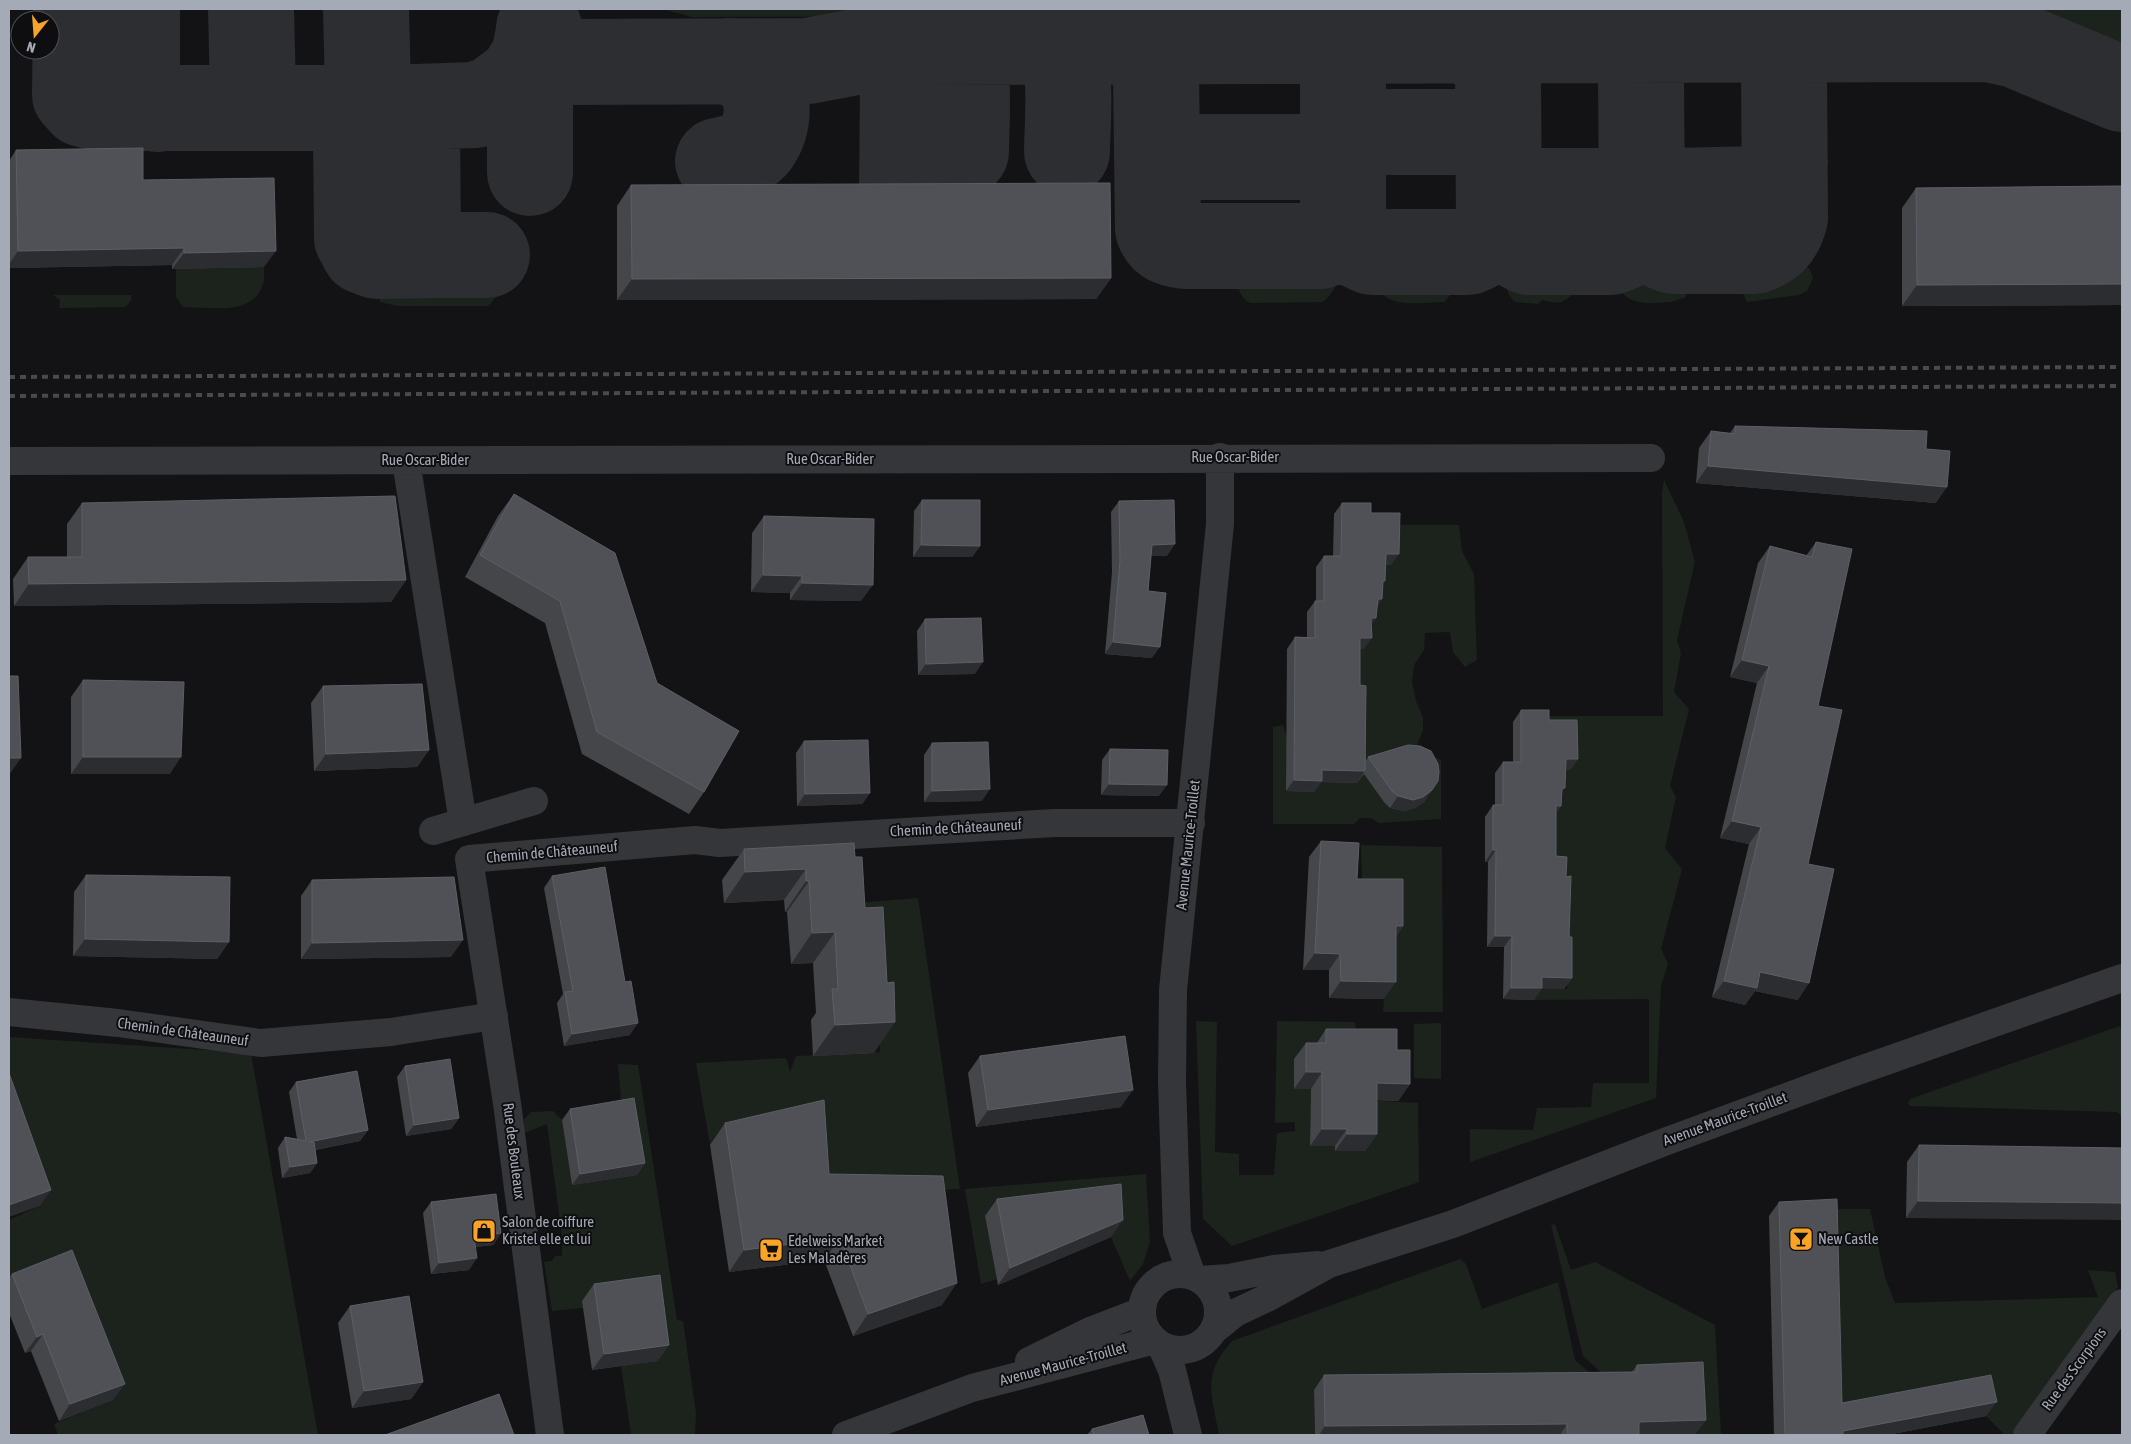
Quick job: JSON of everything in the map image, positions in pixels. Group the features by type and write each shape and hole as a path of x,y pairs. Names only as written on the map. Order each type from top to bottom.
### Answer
{"street":[{"name":"Rue Oscar-Bider","path":"9,462 1220,457 1651,458"},
{"name":"Avenue Maurice-Troillet","path":"1220,457 1220,524 1173,990 1172,1082 1177,1233 1196,1278 1229,1278 1274,1269 1329,1264"},
{"path":"406,460 463,822"},
{"path":"433,831 534,801"},
{"name":"Chemin de Châteauneuf","path":"9,1012 118,1023 261,1043 391,1032 494,1016 469,859 695,840 720,843 1055,823 1191,824"},
{"name":"Avenue Maurice-Troillet","path":"1208,1337 1235,1313 1270,1297 1329,1264 1453,1224 1667,1141 1862,1069 2122,978"},
{"name":"Rue des Bouleaux","path":"494,1016 550,1435"},
{"name":"Avenue Maurice-Troillet","path":"1158,1281 1177,1233"},
{"path":"1182,1406 1208,1337 1217,1320 1216,1301 1208,1286 1196,1278 1175,1274 1158,1281 1147,1294 1142,1311 1145,1328 1158,1343 1172,1370 1188,1435"},
{"name":"Rue des Scorpions","path":"2027,1435 2122,1303"},
{"name":"Avenue Maurice-Troillet","path":"846,1435 972,1388 1090,1331 1142,1311"},
{"path":"1158,1343 1176,1350 1192,1348 1208,1337"},
{"name":"Avenue Maurice-Troillet","path":"972,1388 1158,1343"}],"shaded area":[{"path":"663,9 1726,9 1707,14 692,17"},
{"path":"1972,9 2122,9 2122,68 1984,15"},
{"path":"264,267 262,287 249,302 239,306 228,308 183,307 176,297 176,269"},
{"path":"380,267 494,267 499,278 500,288 496,297 488,306 397,306 380,302"},
{"path":"1246,267 1333,267 1338,273 1338,277 1334,289 1323,302 1250,303 1242,295 1239,287"},
{"path":"1380,267 1446,268 1452,273 1454,291 1444,302 1398,302 1389,299 1379,287 1377,277"},
{"path":"1571,267 1575,271 1578,282 1571,296 1561,302 1554,303 1542,300 1538,304 1515,302 1507,290 1506,281 1513,268"},
{"path":"1622,267 1682,268 1688,274 1690,282 1685,298 1670,302 1643,303 1628,298 1618,286 1616,276"},
{"path":"1753,268 1809,268 1813,278 1807,291 1799,295 1747,302 1740,287 1746,271"},
{"path":"53,295 131,295 131,297 130,302 125,307 59,308 60,300"},
{"path":"1664,480 1684,522 1695,562 1677,640 1681,653 1674,692 1689,709 1670,786 1676,797 1665,848 1682,869 1661,949 1668,964 1661,986 1656,1098 1470,1162 1470,1129 1533,1130 1537,1108 1591,1107 1593,1083 1649,1083 1649,999 1534,1000 1534,989 1567,989 1568,969 1538,867 1541,716 1663,716 1662,493"},
{"path":"1395,525 1459,525 1462,551 1474,574 1477,660 1465,667 1453,652 1450,632 1425,633 1424,650 1414,665 1412,682 1416,701 1423,717 1423,731 1416,747 1441,760 1441,819 1379,823 1371,818 1360,818 1354,824 1273,824 1273,727 1283,725 1287,737 1343,649 1363,649"},
{"path":"1361,845 1442,847 1443,1012 1383,1012 1384,999 1362,882"},
{"path":"918,898 960,1189 814,1196 710,1145 696,1063 786,1058 790,1072 796,1056 880,1052 879,1030 844,904"},
{"path":"1196,1021 1217,1022 1215,1152 1239,1154 1239,1175 1274,1175 1277,1133 1295,1131 1295,1122 1275,1123 1277,1021 1355,1022 1357,1046 1294,1089 1311,1089 1310,1145 1335,1146 1336,1151 1365,1100 1418,1103 1419,1182 1232,1246 1203,1219"},
{"path":"1441,1023 1441,1079 1414,1078 1414,1024"},
{"path":"2120,1026 2122,1032 2122,1116 2117,1112 1910,1106 1908,1103 1910,1099"},
{"path":"9,1037 251,1053 318,1435 58,1435 54,1424 113,1400 9,1287 9,1220 40,1206 9,1122"},
{"path":"618,1064 638,1065 677,1320 683,1321 696,1413 695,1435 631,1435 621,1366 657,1361 583,1308 552,1311 544,1262 552,1261 555,1256 562,1256 562,1237 547,1124 524,1133 524,1119 531,1112 553,1111 562,1120 572,1185 622,1111"},
{"path":"1146,1174 1150,1242 1143,1264 1130,1281 1111,1237 1110,1202 985,1216 997,1279 981,1284 965,1189"},
{"path":"1828,1209 1870,1209 1885,1277 1895,1303 2098,1297 2088,1270 2115,1272 2118,1287 2012,1435 2005,1435 1986,1416 1833,1435"},
{"path":"1555,1224 1571,1270 1595,1262 1715,1325 1721,1435 1670,1435 1583,1356 1551,1225"},
{"path":"1460,1259 1466,1264 1482,1309 1558,1282 1575,1360 1600,1382 1314,1390 1315,1435 1219,1435 1212,1397 1212,1375 1222,1353 1232,1341"}],"building":[{"path":"143,148 143,180 274,178 276,251 184,253 184,248 18,251 16,150"},
{"path":"1110,183 1111,278 632,279 631,185"},
{"path":"2122,186 2122,284 1917,285 1916,188"},
{"path":"1735,426 1927,431 1926,449 1950,451 1947,487 1708,466 1711,431 1735,434"},
{"path":"514,494 615,553 657,683 739,731 704,792 597,732 560,601 480,555"},
{"path":"395,496 406,580 29,584 28,557 82,557 82,503"},
{"path":"922,500 980,500 980,546 921,545"},
{"path":"1174,500 1175,544 1152,545 1148,591 1166,593 1160,647 1113,642 1120,561 1119,501"},
{"path":"1342,503 1371,503 1371,513 1400,513 1399,554 1386,554 1382,599 1378,599 1376,618 1371,618 1372,638 1360,638 1360,685 1366,686 1365,771 1322,770 1322,781 1294,780 1295,637 1315,638 1315,601 1324,601 1324,556 1341,556"},
{"path":"764,516 874,519 873,585 802,583 802,576 763,575"},
{"path":"1816,542 1852,549 1818,706 1842,710 1808,864 1834,869 1809,983 1760,972 1757,988 1724,981 1761,827 1732,821 1769,666 1742,660 1770,546 1812,557"},
{"path":"981,618 983,662 926,664 925,619"},
{"path":"9,676 18,676 21,758 9,758"},
{"path":"83,680 184,682 181,757 83,757"},
{"path":"422,684 429,750 326,754 323,686"},
{"path":"1521,710 1549,710 1549,720 1577,720 1578,759 1566,759 1565,788 1562,788 1561,806 1556,806 1556,856 1567,857 1566,877 1571,876 1569,937 1572,937 1572,978 1542,977 1542,988 1511,988 1512,936 1495,936 1496,850 1493,850 1493,805 1503,805 1503,762 1521,762"},
{"path":"868,740 870,793 805,794 804,741"},
{"path":"988,742 990,789 932,791 932,743"},
{"path":"1408,745 1420,746 1431,751 1438,764 1439,772 1438,781 1432,790 1423,797 1413,800 1398,796 1392,791 1368,757"},
{"path":"1110,749 1168,750 1167,785 1109,784"},
{"path":"1321,841 1359,843 1357,879 1403,879 1403,926 1396,926 1396,982 1341,981 1340,954 1315,953"},
{"path":"854,843 855,857 862,857 865,908 883,907 887,983 894,982 895,1022 835,1025 832,989 838,989 835,932 812,933 809,881 806,881 806,869 745,872 744,849"},
{"path":"605,867 625,982 631,981 638,1023 572,1034 565,992 573,991 552,876"},
{"path":"86,875 230,877 229,942 85,939"},
{"path":"454,877 463,940 312,943 312,880"},
{"path":"1326,1029 1397,1029 1397,1050 1410,1050 1410,1084 1377,1083 1377,1134 1347,1134 1347,1129 1322,1129 1322,1072 1306,1072 1306,1043 1326,1043"},
{"path":"1125,1036 1133,1090 988,1110 980,1056"},
{"path":"450,1059 459,1118 414,1125 405,1066"},
{"path":"357,1071 368,1130 309,1142 314,1142 317,1163 290,1167 285,1137 306,1141 296,1082"},
{"path":"9,1073 51,1190 9,1205"},
{"path":"634,1098 645,1163 580,1174 570,1109"},
{"path":"824,1100 829,1174 943,1176 957,1283 868,1314 840,1238 744,1250 725,1123"},
{"path":"1919,1145 2122,1148 2122,1203 1918,1201"},
{"path":"1121,1184 1123,1220 1010,1268 997,1199"},
{"path":"496,1194 501,1233 474,1237 477,1258 439,1263 431,1202"},
{"path":"1837,1199 1842,1403 1991,1375 1997,1402 1843,1431 1843,1435 1785,1435 1779,1202"},
{"path":"72,1250 125,1384 70,1404 43,1334 37,1337 12,1274"},
{"path":"660,1275 669,1345 604,1354 594,1284"},
{"path":"409,1296 423,1382 364,1391 350,1306"},
{"path":"1703,1362 1706,1420 1639,1422 1639,1435 1568,1435 1567,1424 1325,1426 1324,1375 1637,1372 1637,1365"},
{"path":"499,1394 514,1435 385,1435"},
{"path":"1143,1415 1149,1435 1094,1435 1092,1429"}],"taxiway":[{"path":"76,9 75,95 83,104 99,108 386,108 475,105 493,99 521,78 532,60"},
{"path":"137,9 137,93 157,109"},
{"path":"251,9 253,92 261,102 276,108"},
{"path":"366,9 368,91 375,100 386,108"},
{"path":"1642,221 1654,239 1662,246 1673,251 1755,251 1775,239 1781,230 1785,218 1784,72 1793,34 1805,14"},
{"path":"530,173 530,75 539,28"},
{"path":"521,78 545,65 560,62 808,61 909,42 1989,39 2016,45 2122,89"},
{"path":"1499,224 1511,243 1529,252 1611,252 1631,241 1642,221 1641,73 1650,53 1670,41"},
{"path":"941,42 958,54 964,67 967,90 966,152"},
{"path":"1043,42 1059,54 1066,67 1068,90 1067,152"},
{"path":"1124,42 1143,54 1156,73 1158,229 1165,240 1185,246 1320,246 1336,236 1343,219"},
{"path":"1369,42 1352,54 1343,74 1343,219 1349,236 1361,247 1372,252 1468,252 1486,241 1499,224 1498,75 1492,58 1469,42"},
{"path":"879,48 893,57 900,69 903,80 902,194"},
{"path":"718,161 739,156 753,148 761,136 766,116 765,97 757,79 748,71 729,61"},
{"path":"1343,101 1347,113 1355,123 1375,132 1468,132 1484,125 1490,119 1498,101"},
{"path":"434,107 423,115 417,126 418,238 424,249 436,255 487,255"},
{"path":"374,108 362,118 356,130 357,238 364,251 377,256 436,255"},
{"path":"1157,143 1176,157 1314,157 1331,151 1343,137"},
{"path":"1499,165 1507,180 1526,191 1611,191 1627,183 1641,163 1655,183 1674,191 1757,189 1775,181 1785,161"}],"railway":[{"path":"9,377 2122,367"},
{"path":"9,396 2122,386"}],"place":[{"name":"Salon de coiffure Kristel elle et lui","path":"484,1231"},
{"name":"New Castle","path":"1801,1239"},
{"name":"Edelweiss Market Les Maladères","path":"771,1250"}]}
